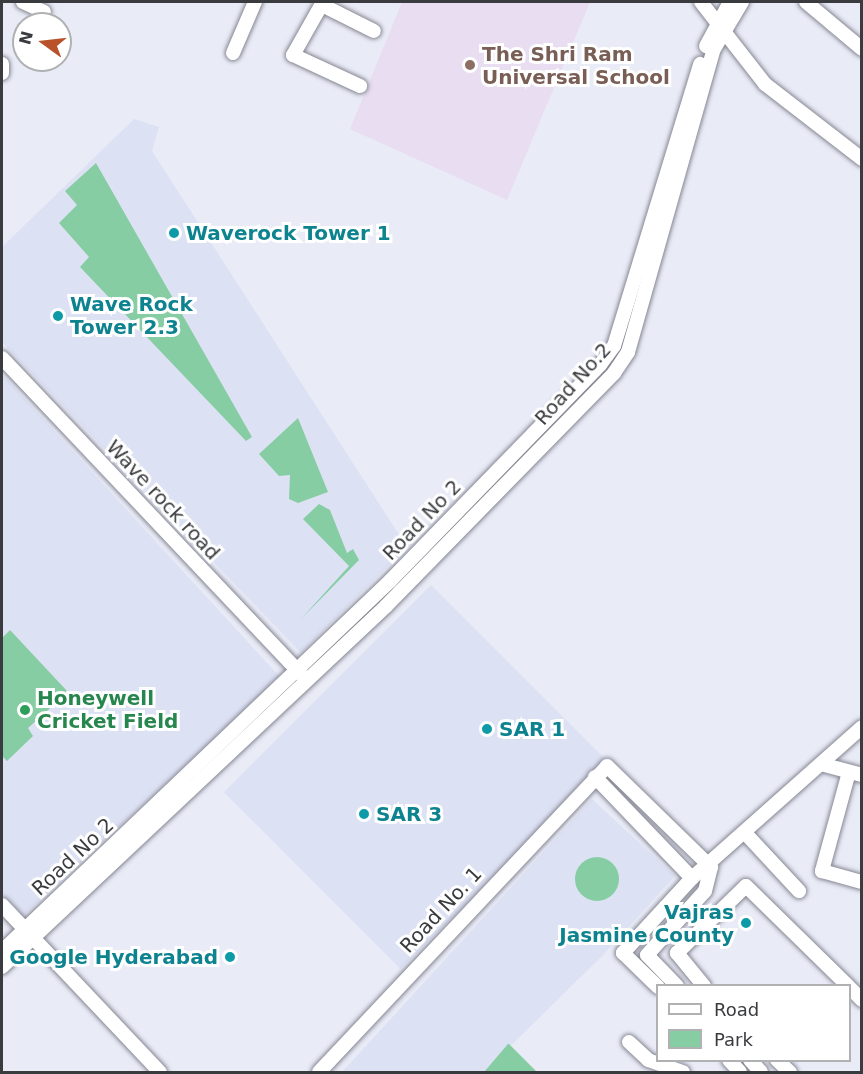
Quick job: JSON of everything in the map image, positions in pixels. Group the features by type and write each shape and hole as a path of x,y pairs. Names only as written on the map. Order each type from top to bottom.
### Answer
{"street":[{"path":"23,2 44,12"},
{"path":"233,53 255,2"},
{"path":"701,2 765,84 861,159"},
{"path":"720,25 730,2"},
{"path":"720,25 742,2"},
{"path":"806,2 861,49"},
{"path":"360,86 293,55 322,3 374,31"},
{"name":"Road No.2","path":"386,606 614,373 628,352 720,25"},
{"name":"Road No 2","path":"2,951 28,933 301,674 614,346 720,25"},
{"path":"2,64 2,73"},
{"name":"Wave rock road","path":"2,358 301,674"},
{"name":"Road No 2","path":"301,674 386,606"},
{"path":"656,986 623,953 692,878 711,867 861,727"},
{"path":"821,764 855,774 822,871 861,882"},
{"name":"Road No. 1","path":"319,1072 607,765 711,867"},
{"path":"595,777 692,878"},
{"path":"746,834 799,891"},
{"path":"674,984 647,955 705,891 711,867"},
{"path":"702,984 677,953 746,886 838,970 847,984"},
{"path":"2,905 160,1072"},
{"name":"Road No 2","path":"2,968 28,933"},
{"path":"630,1042 648,1060 656,1062"},
{"path":"658,1062 683,1067"}],"shaded area":[{"name":"The Shri Ram Universal School","path":"402,2 590,2 507,200 350,129"},
{"path":"134,119 159,127 152,151 407,547 301,653 2,342 2,247"},
{"path":"2,374 280,677 23,916 2,893"},
{"path":"431,585 608,762 401,969 224,792"},
{"path":"592,799 675,876 603,955 484,1072 342,1072"}],"green space":[{"path":"96,163 252,437 246,441 80,267 89,257 59,223 77,205 65,191"},
{"path":"298,418 328,492 298,503 289,499 290,475 279,476 259,454"},
{"path":"319,504 330,510 347,553 353,549 359,560 301,619 349,566 303,519"},
{"name":"Honeywell Cricket Field","path":"10,630 68,692 28,728 33,736 7,761 2,756 2,638"},
{"path":"597,857 606,858 613,863 618,870 618,888 613,895 606,900 597,901 588,900 581,895 576,888 575,879 576,870 581,863 588,858"},
{"path":"509,1044 537,1072 484,1072"}],"place":[{"name":"The Shri Ram Universal School","path":"470,65"},
{"name":"Waverock Tower 1","path":"174,233"},
{"name":"Wave Rock Tower 2.3","path":"58,316"},
{"name":"Honeywell Cricket Field","path":"25,710"},
{"name":"SAR 1","path":"487,729"},
{"name":"SAR 3","path":"364,814"},
{"name":"Vajras Jasmine County","path":"746,923"},
{"name":"Google Hyderabad","path":"230,957"}]}
